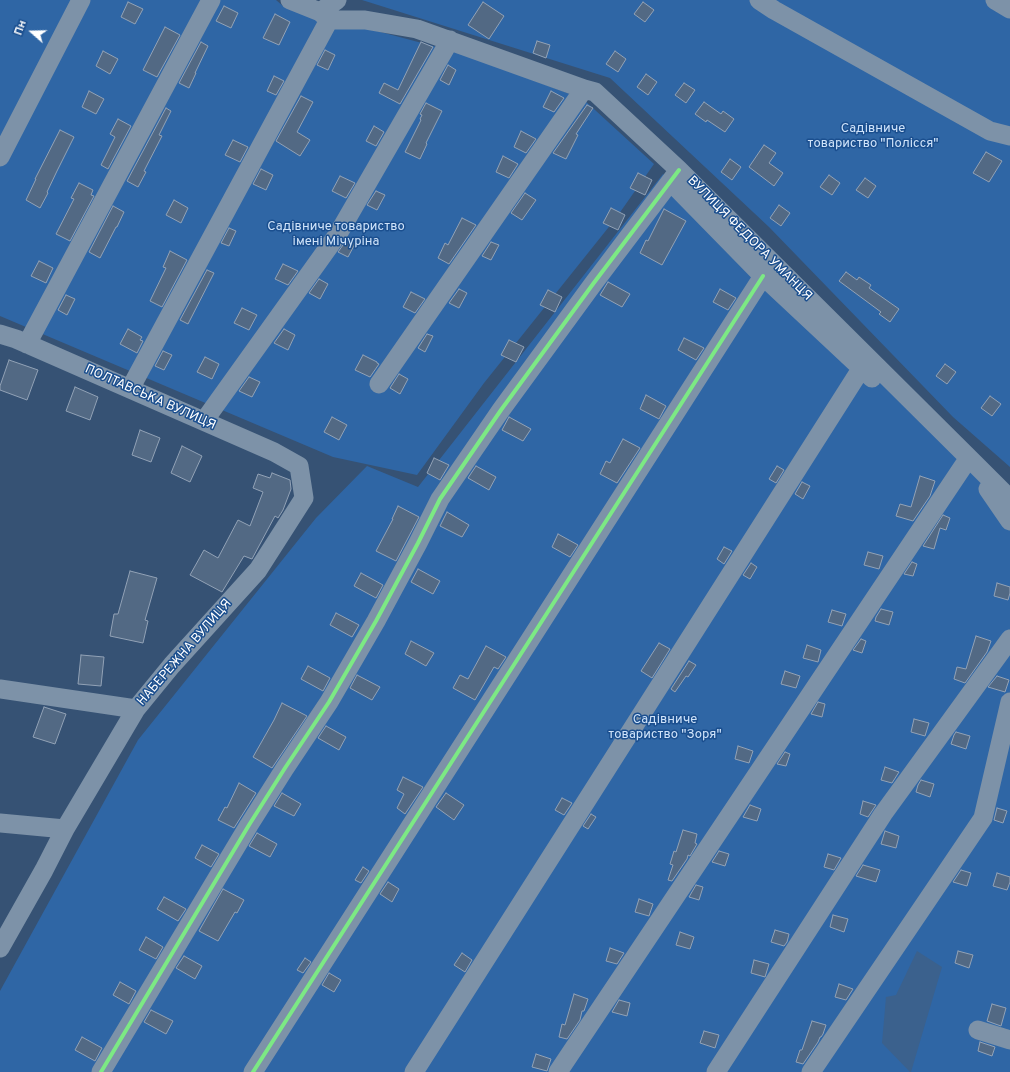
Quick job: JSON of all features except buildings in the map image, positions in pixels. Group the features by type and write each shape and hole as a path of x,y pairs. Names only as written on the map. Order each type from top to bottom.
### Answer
{"street":[{"path":"0,157 81,0"},
{"path":"27,344 211,0"},
{"name":"ВУЛИЦЯ ФЕДОРА УМАНЦЯ","path":"290,0 324,16 365,20 417,29 595,92 675,176 974,462 1010,499"},
{"path":"130,389 324,16 337,0"},
{"path":"758,0 990,131 1010,136"},
{"path":"995,0 1010,9"},
{"path":"204,421 338,234 450,40"},
{"path":"379,384 584,89"},
{"path":"101,1072 250,824 329,702 376,621 440,499 588,291 675,176 763,276 862,369 968,459 1010,521"},
{"path":"253,1072 763,276"},
{"name":"ПОЛТАВСЬКА ВУЛИЦЯ","path":"0,334 27,344 274,452 298,466"},
{"path":"414,1072 862,369"},
{"path":"558,1072 968,459"},
{"name":"НАБЕРЕЖНА ВУЛИЦЯ","path":"0,948 44,870 64,829 136,709 172,665 258,570 304,498 298,466"},
{"path":"716,1072 883,814 1010,639"},
{"path":"0,689 136,709"},
{"path":"811,1072 983,818 1010,702"},
{"path":"0,823 64,829"},
{"path":"978,1030 1010,1040"}],"green space":[{"name":"Садівниче товариство імені Мічуріна","path":"0,0 276,0 283,6 467,55 583,99 654,164 616,218 484,383 417,475 333,457 0,316"},
{"name":"Садівниче товариство \"Полісся\"","path":"362,0 1010,0 1010,467 953,417 769,227 610,78"},
{"name":"Садівниче товариство \"Зоря\"","path":"663,174 1010,499 1010,1072 0,1072 0,991 138,740 316,518 367,466 418,487"}],"shaded area":[{"path":"917,951 942,967 910,1072 882,1043 886,997 896,995"}],"cycle path":[{"path":"101,1072 249,825 329,702 376,621 440,499 501,410 679,170"},
{"path":"253,1072 763,276"}]}
